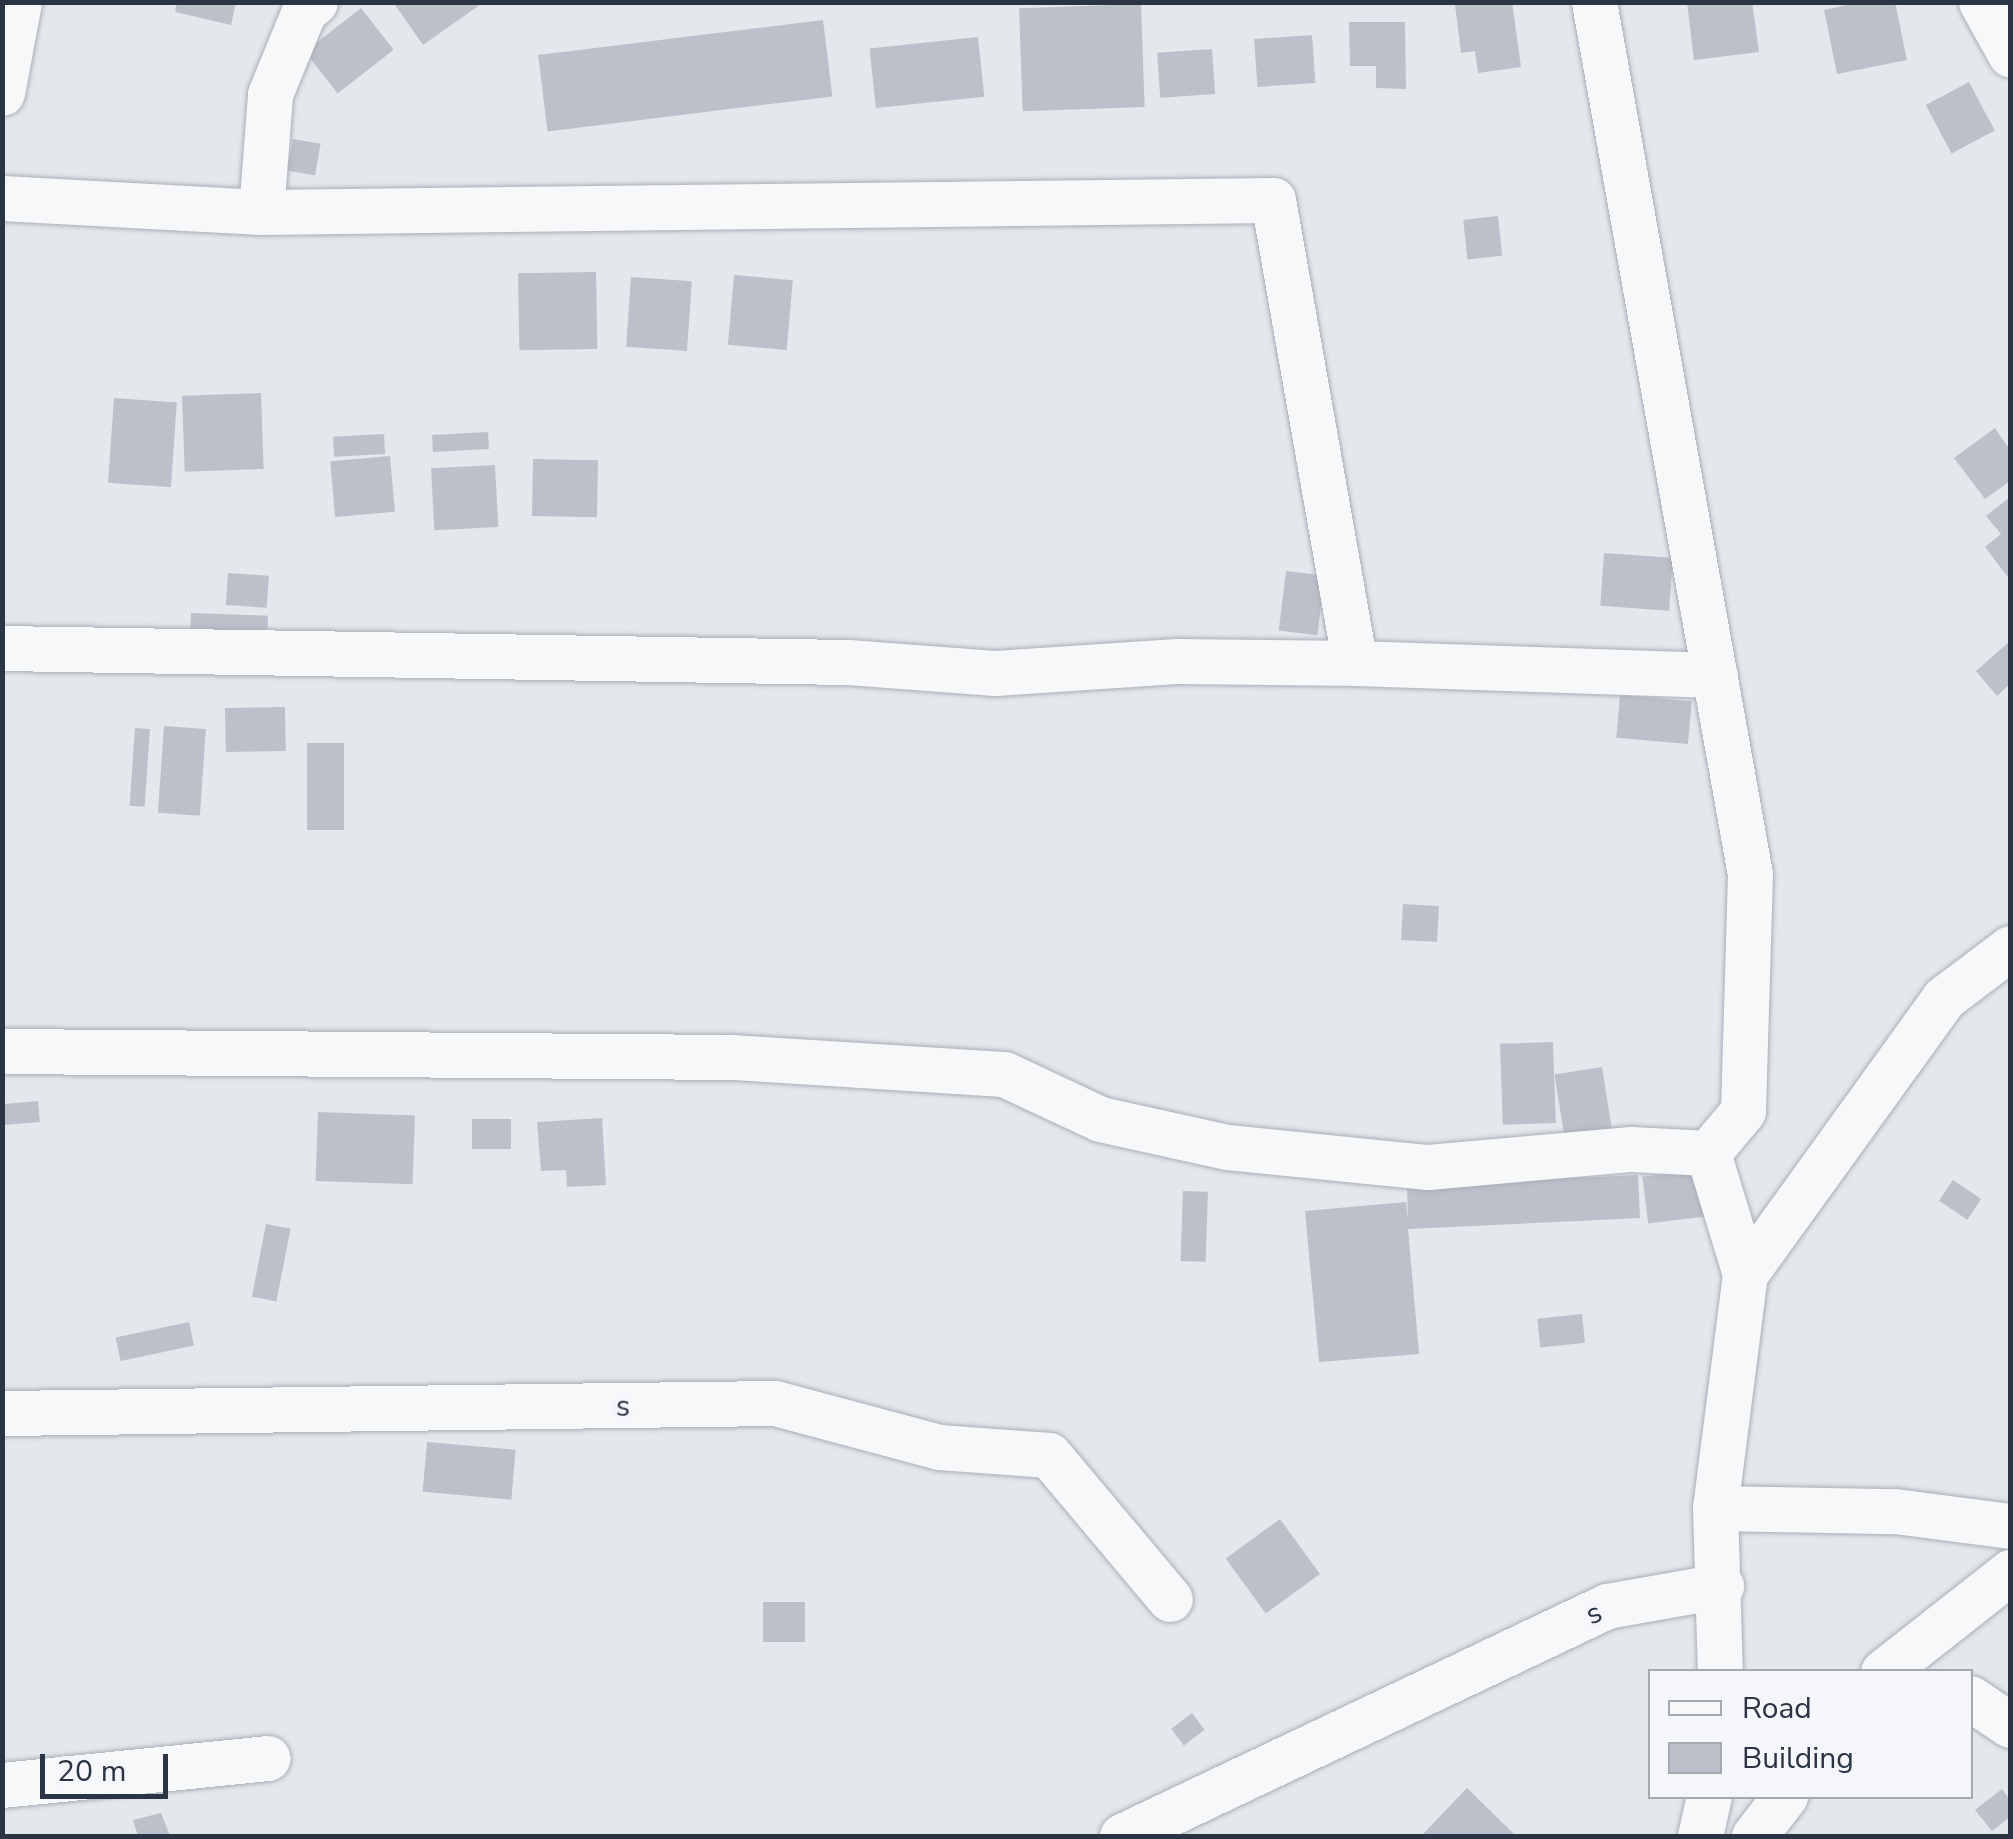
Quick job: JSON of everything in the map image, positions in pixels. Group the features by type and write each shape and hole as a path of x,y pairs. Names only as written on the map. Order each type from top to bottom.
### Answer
{"street":[{"path":"2,94 20,2"},
{"path":"261,212 270,94 304,11 316,2"},
{"path":"1594,2 1750,874 1743,1112 1708,1154"},
{"path":"1981,2 2010,54"},
{"path":"2,198 261,212 1273,200 1355,663"},
{"path":"2,648 828,661 994,673 1177,661 1716,676"},
{"path":"1745,1274 1944,998 2010,948"},
{"path":"2,1052 771,1060 1004,1074 1100,1119 1228,1146 1428,1167 1631,1150 1708,1154"},
{"path":"1708,1154 1745,1274 1715,1508 1721,1586 1720,1669"},
{"name":"s","path":"2,1413 775,1402 939,1447 1049,1455 1170,1600"},
{"path":"1715,1508 1895,1511 2010,1526"},
{"path":"1905,1666 2010,1572"},
{"name":"s","path":"1122,1836 1607,1606 1721,1586"},
{"path":"1973,1700 2010,1725"},
{"path":"2,1785 268,1758"},
{"path":"1700,1836 1707,1799"},
{"path":"1754,1836 1783,1799"}],"building":[{"path":"177,2 236,2 231,25 175,12"},
{"path":"393,2 484,2 423,45"},
{"path":"1512,2 1521,67 1478,73 1475,51 1461,53 1455,5"},
{"path":"1687,2 1752,2 1759,52 1694,60"},
{"path":"1861,2 1895,2 1907,60 1837,74 1824,10"},
{"path":"1141,4 1145,107 1023,111 1019,8"},
{"path":"361,8 394,50 338,93 305,52"},
{"path":"823,20 832,96 548,131 538,55"},
{"path":"1349,22 1405,22 1406,89 1376,88 1376,66 1350,66"},
{"path":"1312,35 1315,83 1257,87 1254,39"},
{"path":"978,37 984,97 876,108 870,48"},
{"path":"1212,49 1215,94 1160,98 1157,53"},
{"path":"1969,82 1995,131 1952,154 1926,105"},
{"path":"293,139 321,144 315,175 287,171"},
{"path":"1498,216 1502,256 1467,259 1463,220"},
{"path":"596,272 597,349 519,350 518,273"},
{"path":"734,275 793,280 787,350 728,345"},
{"path":"631,277 692,281 687,351 626,347"},
{"path":"261,393 264,469 185,472 182,396"},
{"path":"114,398 177,402 171,487 108,483"},
{"path":"1995,428 2010,450 2010,481 1985,499 1954,458"},
{"path":"488,432 489,449 433,452 432,435"},
{"path":"384,434 385,454 334,457 333,437"},
{"path":"390,456 395,512 335,517 330,461"},
{"path":"533,459 598,460 597,517 532,516"},
{"path":"495,465 498,527 434,530 431,468"},
{"path":"2010,497 2010,580 1985,547 2001,534 1986,516"},
{"path":"1604,553 1673,558 1669,611 1600,606"},
{"path":"1286,571 1325,576 1317,635 1279,631"},
{"path":"228,573 269,576 267,608 226,605"},
{"path":"191,613 268,616 267,636 190,633"},
{"path":"2010,641 2010,684 1997,696 1976,671"},
{"path":"1620,695 1692,701 1688,744 1616,738"},
{"path":"285,707 286,751 226,752 225,708"},
{"path":"164,726 206,729 200,816 158,813"},
{"path":"135,728 150,729 145,807 130,806"},
{"path":"307,743 344,743 344,830 307,830"},
{"path":"1403,904 1439,906 1437,942 1401,940"},
{"path":"1553,1042 1556,1123 1503,1125 1500,1044"},
{"path":"1602,1067 1613,1134 1565,1142 1555,1075"},
{"path":"38,1101 40,1122 4,1125 2,1104"},
{"path":"318,1112 415,1115 413,1184 316,1181"},
{"path":"602,1118 606,1185 567,1187 566,1170 541,1171 537,1122"},
{"path":"472,1119 511,1119 511,1149 472,1149"},
{"path":"1698,1170 1704,1217 1648,1223 1642,1177"},
{"path":"1638,1175 1640,1218 1408,1229 1419,1354 1319,1362 1305,1211 1406,1202 1408,1221 1407,1186"},
{"path":"1953,1180 1981,1199 1967,1220 1939,1201"},
{"path":"1183,1191 1208,1192 1206,1262 1181,1261"},
{"path":"266,1224 291,1229 276,1301 252,1297"},
{"path":"1582,1314 1585,1343 1540,1348 1537,1319"},
{"path":"189,1322 194,1345 121,1361 116,1338"},
{"path":"427,1442 516,1450 511,1500 423,1492"},
{"path":"1280,1519 1320,1574 1266,1613 1226,1558"},
{"path":"763,1602 805,1602 805,1642 763,1642"},
{"path":"1192,1713 1205,1730 1184,1745 1171,1729"},
{"path":"1467,1788 1514,1834 1512,1836 1423,1834"},
{"path":"2002,1789 2010,1800 2010,1817 1992,1831 1975,1810"},
{"path":"161,1813 170,1836 138,1836 133,1820"}]}
